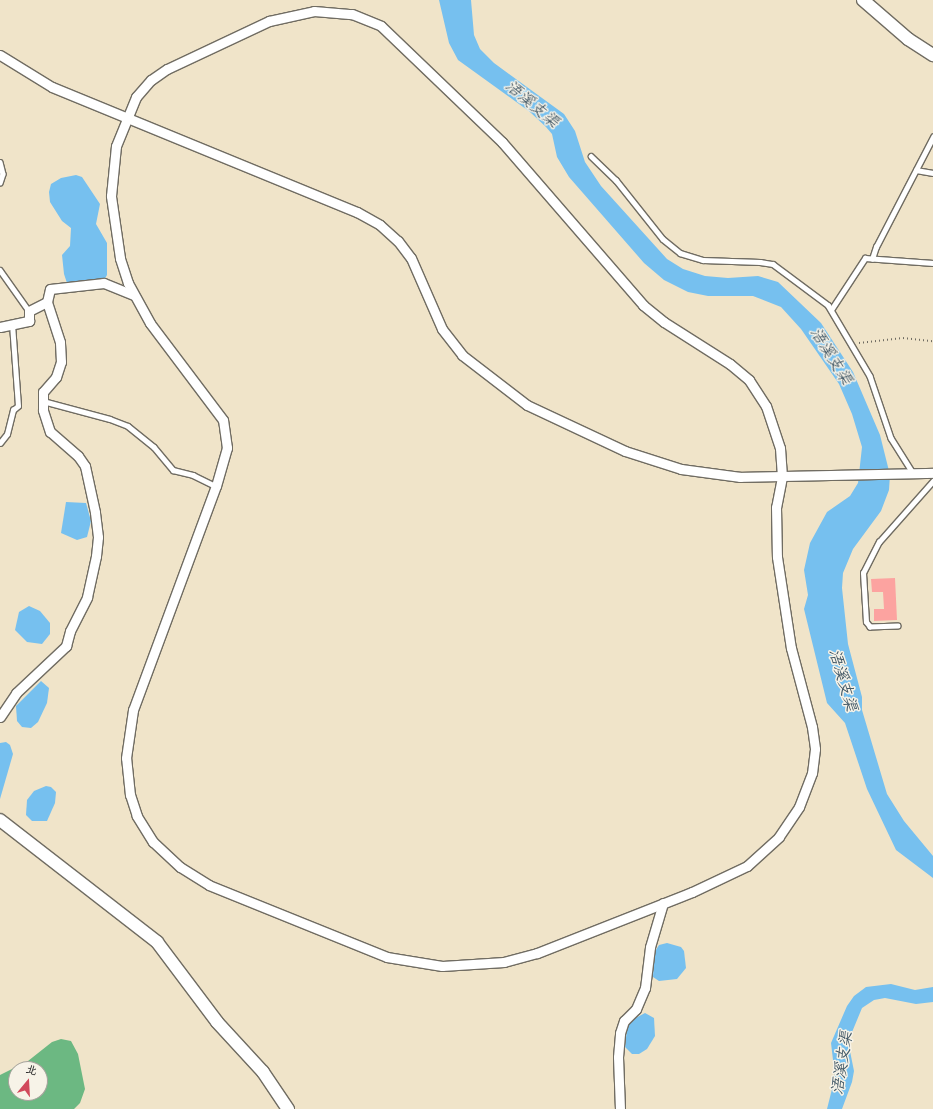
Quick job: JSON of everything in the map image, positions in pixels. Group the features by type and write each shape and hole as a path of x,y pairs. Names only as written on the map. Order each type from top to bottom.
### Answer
{"street":[{"path":"863,0 908,39 933,54"},
{"path":"314,11 339,12 362,16 381,26 502,142 643,305 664,322 730,364 749,380 764,402 776,431 780,448 782,477 776,507 777,557 791,648 814,738 812,773 799,807 779,837 764,853 747,866 663,903 521,958 472,966 423,964 386,957 209,885 180,867 160,850 141,826 133,805 127,771 128,733 133,710 216,486 227,448 223,420 150,323 133,295 120,258 111,196 113,160 127,118 143,88 167,70 280,17 314,11"},
{"path":"0,54 52,87 357,212 380,224 398,241 411,258 442,329 454,347 496,383 527,405 625,451 661,464 720,476 782,477 933,473"},
{"path":"0,717 16,693 66,646 87,597 96,556 98,537 95,512 85,466 78,456 50,432 45,418 42,401 45,388 56,377 61,362 60,342 47,302 50,289 104,283 133,295"},
{"path":"0,327 29,321 29,311 47,302"},
{"path":"0,820 157,942 217,1022 266,1076 288,1109"},
{"path":"620,1109 618,1057 620,1033 624,1021 636,1009 645,988 650,947 663,903"}],"lane":[{"path":"872,259 876,247 933,137"},
{"path":"591,156 616,180 663,239 680,253 703,260 760,262 773,264 787,272 832,310 870,376 891,438 911,473"},
{"path":"0,162 3,174 0,183"},
{"path":"916,170 933,173"},
{"path":"832,310 858,266 865,258 933,263"},
{"path":"0,270 29,311"},
{"path":"0,443 7,434 13,410 18,406 12,325"},
{"path":"42,401 110,419 128,426 154,447 173,470 193,475 216,486"},
{"path":"898,626 870,627 866,622 863,574 879,542 933,481"}],"path":[{"path":"852,344 903,338 933,341"}],"green space":[{"path":"61,1039 71,1041 78,1054 85,1089 80,1103 74,1109 0,1109 0,1075 8,1071 8,1101 48,1101 48,1061 28,1061 52,1042"}],"water":[{"name":"浯溪支渠","path":"439,0 471,0 474,35 480,49 494,63 564,114 575,131 585,162 601,186 667,259 683,269 705,276 728,278 758,276 778,282 821,323 853,372 880,435 890,475 889,490 881,511 853,549 843,573 842,588 848,644 862,697 862,710 887,794 904,821 933,856 933,878 896,850 867,789 845,723 827,703 804,609 808,595 804,570 810,543 827,512 850,496 858,483 862,447 852,414 839,384 801,329 781,307 753,296 708,296 688,292 664,280 644,263 569,177 557,157 552,134 546,127 530,112 458,60 449,43"},
{"path":"76,175 82,177 100,204 96,224 107,243 107,275 104,280 67,283 64,274 62,255 70,246 71,228 62,221 50,202 49,192 51,184 61,178"},
{"path":"66,502 86,503 91,521 87,537 77,540 61,533"},
{"path":"29,606 40,611 50,623 50,634 42,644 27,642 15,630 19,612"},
{"path":"41,681 49,688 47,703 38,722 31,728 22,727 17,721 16,706"},
{"path":"6,742 10,745 13,754 0,799 0,743"},
{"path":"46,786 51,787 56,792 55,803 47,821 32,821 26,815 27,800 34,791"},
{"path":"667,943 681,947 684,951 686,968 677,979 659,981 653,977 654,953 659,945"},
{"name":"浯溪支渠","path":"891,984 915,990 933,987 933,1002 916,1004 885,998 874,1000 862,1008 850,1037 849,1046 854,1071 852,1082 842,1109 827,1109 835,1077 831,1043 847,1006 854,996 866,987"},
{"path":"645,1013 654,1018 655,1036 647,1049 639,1054 632,1054 625,1047 627,1028 630,1021"}],"building":[{"path":"895,578 897,620 874,621 874,609 884,609 883,592 872,592 871,579"}]}
